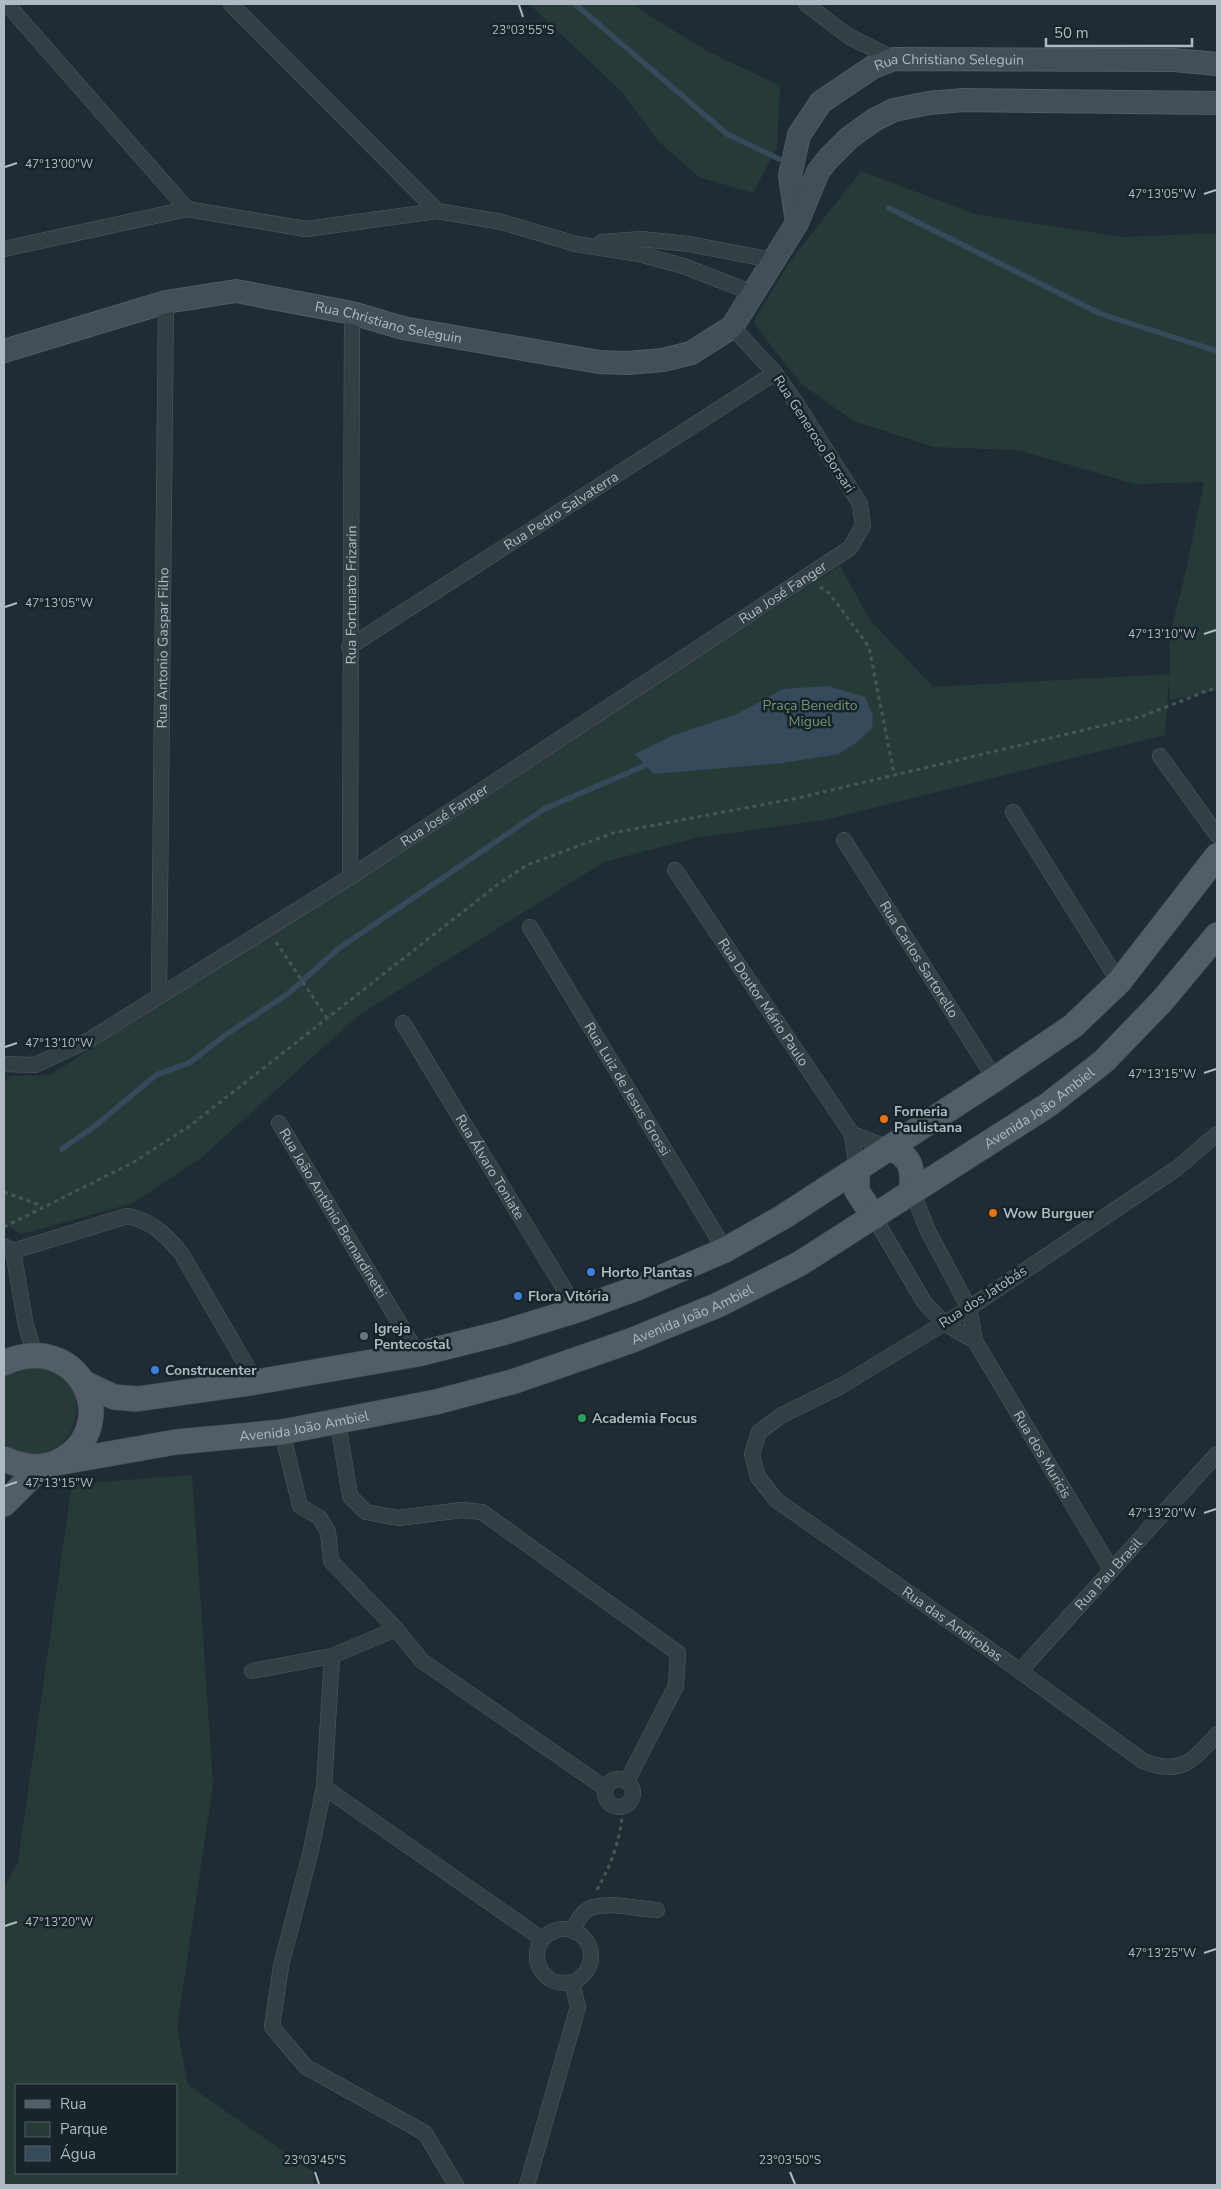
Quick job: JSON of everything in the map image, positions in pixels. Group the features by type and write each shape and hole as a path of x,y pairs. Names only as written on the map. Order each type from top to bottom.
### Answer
{"main road":[{"name":"Rua Christiano Seleguin","path":"797,223 790,176 800,135 821,102 873,67 894,59 1174,60 1217,64"},
{"name":"Rua Christiano Seleguin","path":"4,351 166,302 236,291 352,313 403,328 598,362 627,363 663,360 691,353 732,327 797,223 818,172 849,138 874,120 894,110 929,102 972,100 1217,103"},
{"path":"800,135 808,152 817,157 828,159"},
{"path":"84,1383 114,1397 137,1399 256,1382 418,1354 502,1333 577,1310 637,1288 725,1250 782,1217 857,1169 1073,1026 1119,982 1217,856"},
{"name":"Avenida João Ambiel","path":"4,1459 21,1466 49,1466 176,1442 282,1432 338,1423 436,1402 515,1381 630,1341 734,1296 799,1264 1048,1106 1104,1061 1162,1001 1217,935"},
{"path":"889,1148 901,1152 908,1161 913,1175 912,1191"},
{"path":"857,1169 857,1191 874,1217"},
{"path":"4,1363 21,1355 35,1354 57,1359 72,1369 84,1383 90,1401 88,1429 85,1438 73,1453 49,1466 5,1502"}],"street":[{"path":"7,4 187,209"},
{"path":"232,4 438,211"},
{"path":"806,4 848,36 894,59"},
{"path":"4,249 187,209 306,229 438,211 502,222 576,244 639,254 683,266 753,293"},
{"path":"576,244 641,239 690,244 774,260"},
{"name":"Rua Antonio Gaspar Filho","path":"159,996 166,302"},
{"name":"Rua Fortunato Frizarin","path":"350,877 349,647 352,313"},
{"name":"Rua Generoso Borsari","path":"732,327 775,374 796,403 860,504 863,526"},
{"name":"Rua Pedro Salvaterra","path":"349,647 775,374"},
{"name":"Rua José Fanger","path":"4,1064 35,1065 89,1040 350,877 850,548 863,526"},
{"path":"1160,756 1217,835"},
{"path":"1013,812 1119,982"},
{"name":"Rua Carlos Sartorello","path":"844,840 995,1079"},
{"name":"Rua Doutor Mário Paulo","path":"675,870 852,1134 857,1169"},
{"name":"Rua Luiz de Jesus Grossi","path":"530,927 725,1250"},
{"name":"Rua Álvaro Toniate","path":"402,1023 577,1310"},
{"name":"Rua João Antônio Bernardinetti","path":"279,1123 418,1354"},
{"path":"852,1134 889,1148"},
{"name":"Rua dos Jatobás","path":"752,1454 759,1432 782,1415 840,1386 969,1308 1176,1169 1217,1134"},
{"name":"Rua dos Muricis","path":"912,1191 924,1222 969,1308 975,1341 1111,1569"},
{"path":"35,1354 26,1326 8,1249 127,1216 140,1218 151,1224 168,1238 181,1253 256,1382"},
{"name":"Rua dos Muricis","path":"874,1217 924,1302 944,1323 975,1341"},
{"path":"338,1423 350,1496 366,1512 398,1518 462,1510 482,1512 678,1654 676,1686 627,1781"},
{"path":"282,1432 300,1506 320,1518 328,1532 331,1561 396,1629 422,1661 605,1788"},
{"name":"Rua das Andirobas","path":"752,1454 758,1477 776,1500 1020,1671 1143,1761 1159,1767 1176,1768 1194,1760 1217,1734"},
{"name":"Rua Pau Brasil","path":"1020,1671 1217,1454"},
{"path":"252,1671 332,1656 396,1629"},
{"path":"332,1656 324,1787 311,1850 281,1966 272,2027 306,2067 424,2133 456,2185"},
{"path":"615,1779 627,1781 633,1792 628,1804 623,1807 611,1805 606,1800 605,1788 609,1782 615,1779"},
{"path":"324,1787 542,1940"},
{"path":"573,1930 579,1918 592,1907 611,1906 657,1910"},
{"path":"556,1930 573,1930 586,1940 591,1956 586,1972 572,1982 555,1982 542,1972 536,1955 538,1947 548,1933 556,1930"},
{"path":"527,2185 578,2007 572,1982"}],"path":[{"path":"805,577 830,594 868,647 894,774"},
{"path":"4,1227 42,1206 98,1182 191,1125 497,885 527,865 613,833 798,798 1143,716 1217,686"},
{"path":"267,928 327,1018"},
{"path":"4,1192 42,1206"},
{"path":"592,1907 596,1892 607,1873 617,1848 622,1825 623,1807"}],"green space":[{"path":"529,4 634,4 707,51 780,86 777,147 753,193 699,177 658,141 623,93"},
{"name":"Praça Benedito Miguel","path":"861,171 975,214 1122,237 1217,233 1217,690 1170,700 1169,681 1165,735 825,820 695,838 604,862 359,1015 202,1157 133,1203 22,1234 4,1223 4,1084 9,1076 50,1075 840,566 870,620 933,687 1170,674 1170,635 1186,571 1204,482 1134,484 1019,450 934,447 854,421 801,384 753,322 789,263"},
{"path":"31,1363 57,1372 66,1378 74,1390 77,1408 75,1421 63,1442 43,1454 17,1451 4,1443 4,1375"},
{"path":"192,1475 213,1784 177,2028 188,2085 313,2172 314,2185 4,2185 4,1888 18,1862 72,1484"}],"water":[{"path":"828,686 865,697 873,715 872,728 857,742 839,754 782,763 654,774 635,754 674,735 737,714 783,689"}],"waterway":[{"path":"575,4 727,134 779,159"},
{"path":"889,208 1101,314 1217,351"},
{"path":"62,1149 95,1126 156,1075 189,1063 224,1036 289,993 338,949 544,809 646,765"}],"place":[{"name":"Forneria Paulistana","path":"884,1119"},
{"name":"Wow Burguer","path":"993,1213"},
{"name":"Horto Plantas","path":"591,1272"},
{"name":"Flora Vitória","path":"518,1296"},
{"name":"Igreja Pentecostal","path":"364,1336"},
{"name":"Construcenter","path":"155,1370"},
{"name":"Academia Focus","path":"582,1418"}]}
